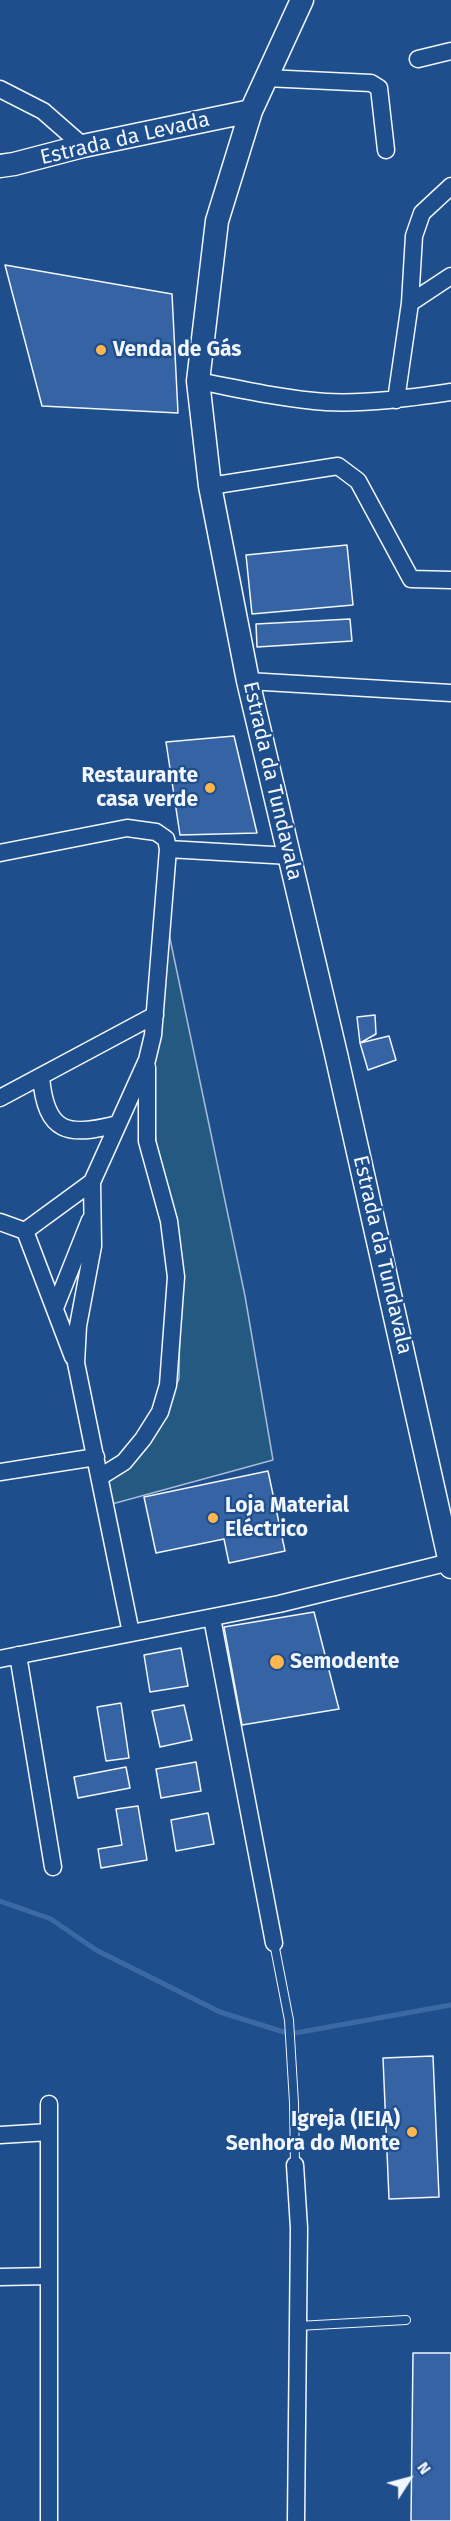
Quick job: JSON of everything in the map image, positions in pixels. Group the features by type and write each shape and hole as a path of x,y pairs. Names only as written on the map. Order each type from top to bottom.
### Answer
{"main road":[{"name":"Estrada da Tundavala","path":"302,0 251,111 217,221 198,381 210,486 248,681 445,1508 450,1564"},
{"name":"Estrada da Levada","path":"0,166 251,111"}],"street":[{"path":"418,59 451,51"},
{"path":"266,78 371,83 379,88 386,150"},
{"path":"0,89 43,111 83,146"},
{"path":"396,399 410,303 414,236 422,213 451,186"},
{"path":"410,303 451,276"},
{"path":"198,381 271,395 327,402 396,399 451,392"},
{"path":"210,486 338,466 358,481 411,579 451,580"},
{"path":"248,681 451,693"},
{"path":"0,853 127,828 156,832 166,839 168,849 155,1015 147,1060 147,1141 169,1221 176,1277 168,1385 160,1412 143,1439 124,1461 100,1477"},
{"path":"168,849 290,856"},
{"path":"0,1098 155,1015"},
{"path":"76,1363 78,1326 93,1246 92,1182 147,1060"},
{"path":"41,1077 44,1102 51,1118 61,1125 76,1132 118,1124"},
{"path":"25,1232 92,1182"},
{"path":"54,1308 93,1214"},
{"path":"0,1222 25,1232 76,1363 131,1633"},
{"path":"0,1472 96,1457"},
{"path":"0,1659 212,1618 450,1564"},
{"path":"212,1618 274,1943"},
{"path":"18,1655 53,1868"},
{"path":"49,2104 50,2521"},
{"path":"0,2135 49,2132"},
{"path":"295,2165 299,2228 296,2521"},
{"path":"0,2277 48,2276"}],"lane":[{"path":"274,1943 289,2020 295,2165"},
{"path":"298,2326 406,2320"}],"shaded area":[{"path":"168,929 245,1296 273,1460 112,1504 105,1483 147,1446 179,1379 181,1252 171,1205 157,1158 153,1099 155,1049"}],"building":[{"name":"Venda de Gás","path":"5,265 172,294 178,413 42,406"},
{"path":"347,545 353,605 252,614 246,555"},
{"path":"350,619 352,641 257,647 256,624"},
{"name":"Restaurante casa verde","path":"234,736 257,833 180,835 166,742"},
{"path":"375,1015 376,1034 360,1043 357,1017"},
{"path":"389,1036 396,1060 368,1070 360,1043"},
{"name":"Loja Material Eléctrico","path":"268,1471 285,1551 229,1563 224,1539 156,1553 144,1497"},
{"path":"314,1612 339,1709 242,1725 224,1627"},
{"path":"181,1648 188,1686 150,1692 144,1655"},
{"path":"121,1703 129,1758 106,1761 97,1707"},
{"path":"184,1705 192,1740 160,1747 152,1711"},
{"path":"196,1762 201,1791 161,1798 156,1769"},
{"path":"126,1767 130,1788 78,1798 74,1777"},
{"path":"138,1806 147,1860 101,1868 98,1849 122,1845 116,1809"},
{"path":"208,1813 214,1844 176,1851 171,1820"},
{"path":"433,2056 439,2197 389,2199 383,2058"},
{"path":"413,2353 451,2353 451,2521 411,2521"}],"waterway":[{"path":"0,1901 51,1919 96,1950 220,2012 290,2034 451,2005"}],"place":[{"name":"Venda de Gás","path":"101,350"},
{"name":"Restaurante casa verde","path":"210,788"},
{"name":"Loja Material Eléctrico","path":"213,1518"},
{"name":"Semodente","path":"277,1662"},
{"name":"Igreja (IEIA) Senhora do Monte","path":"412,2132"}]}
